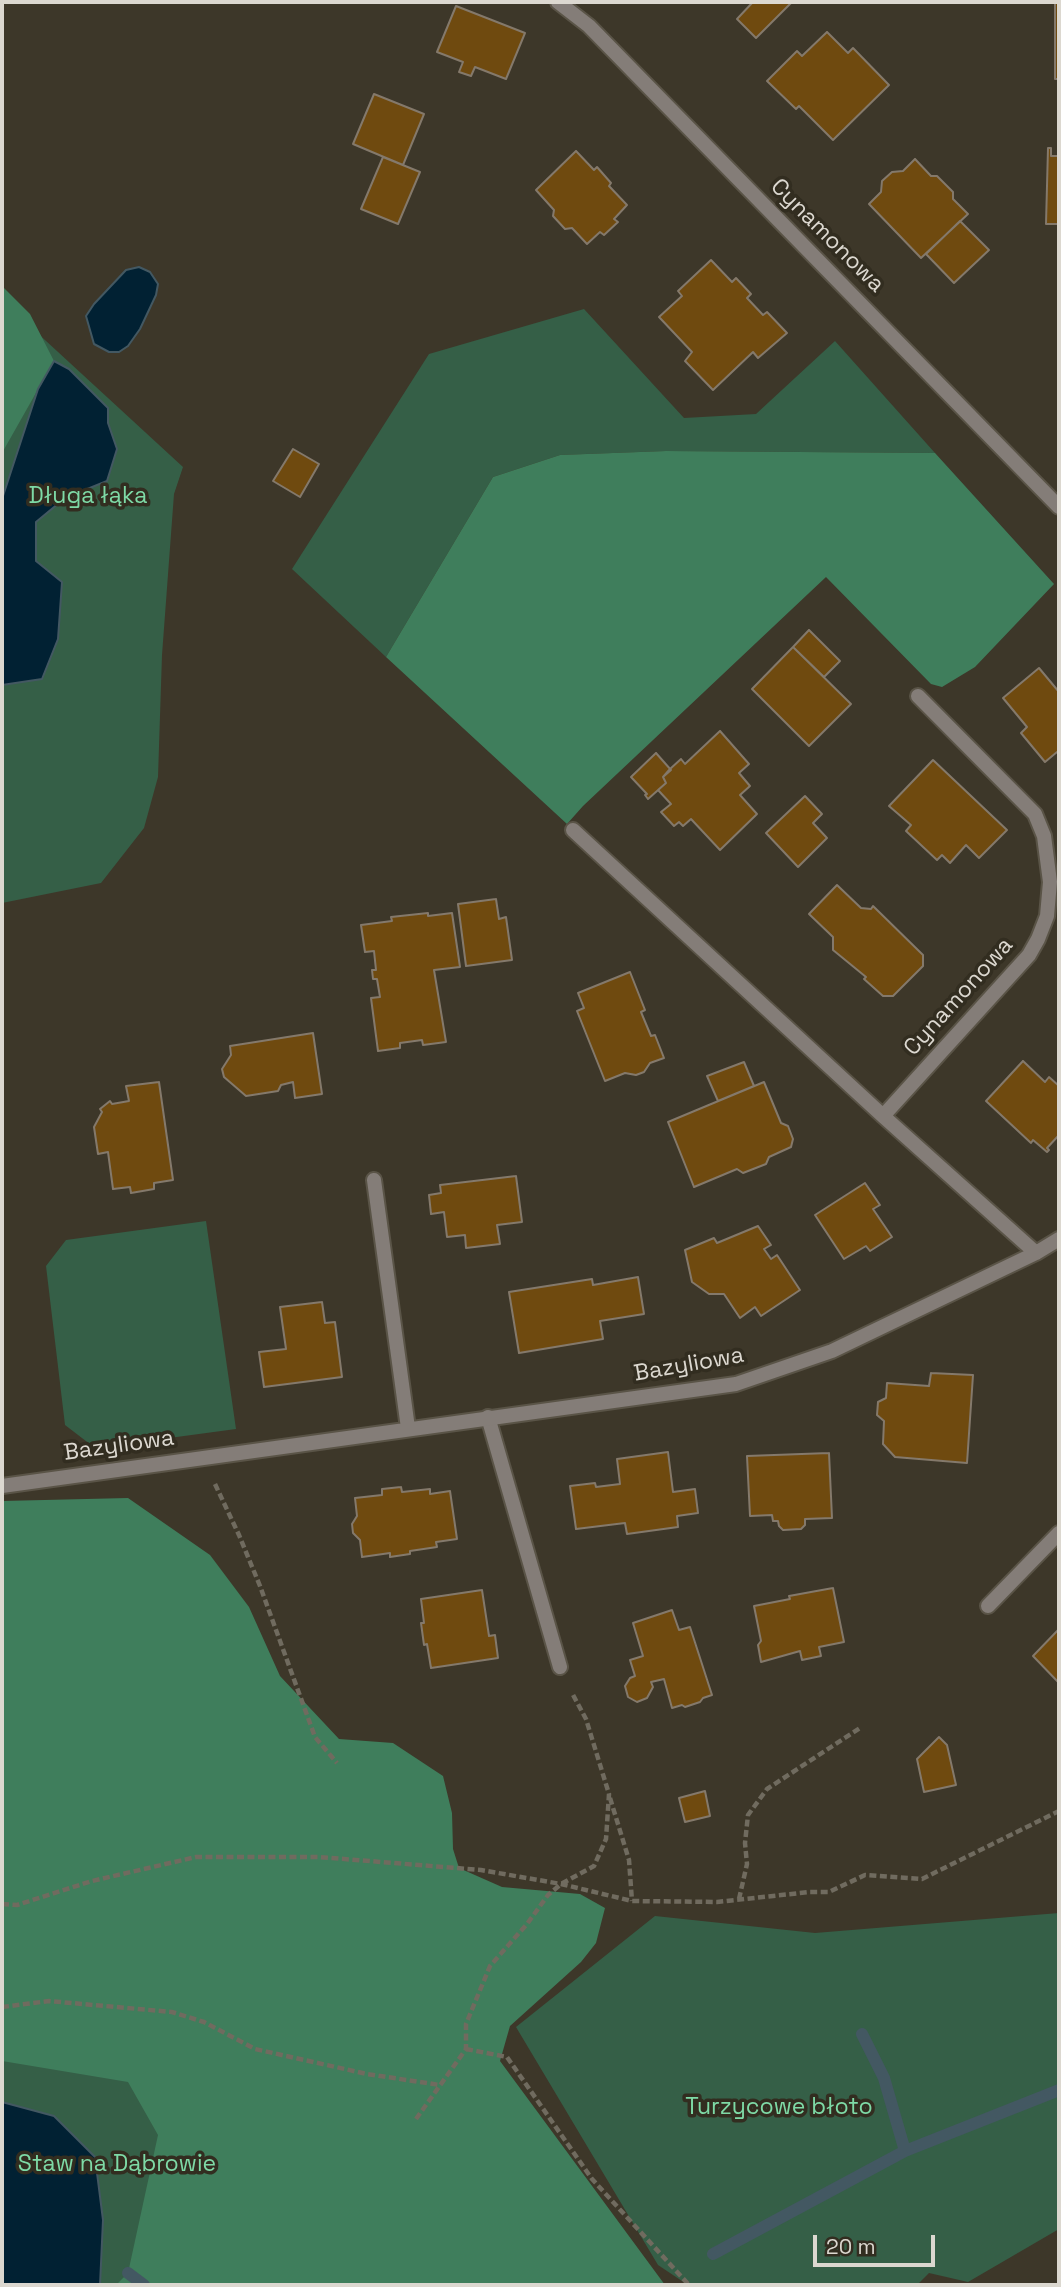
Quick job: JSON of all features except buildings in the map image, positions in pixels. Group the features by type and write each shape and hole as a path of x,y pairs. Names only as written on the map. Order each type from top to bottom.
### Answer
{"street":[{"name":"Cynamonowa","path":"558,2 589,26 1059,507"},
{"name":"Cynamonowa","path":"883,1116 1029,955 1047,916 1050,883 1044,836 1035,814 918,696"},
{"path":"573,830 1036,1253 1058,1242"},
{"path":"374,1180 408,1428"},
{"name":"Bazyliowa","path":"2,1486 736,1384 832,1351 1036,1253"},
{"path":"488,1417 559,1667"},
{"path":"988,1606 1059,1533"}],"path":[{"path":"205,1457 260,1586 315,1737 337,1763"},
{"path":"559,1667 586,1719 629,1860 632,1901"},
{"path":"739,1899 747,1864 745,1843 748,1815 767,1789 860,1728"},
{"path":"416,2119 466,2049 466,2024 490,1966 548,1895 561,1884 594,1866 606,1839 609,1794"},
{"path":"2,1904 17,1905 92,1881 196,1857 319,1857 481,1870 561,1884 632,1901 718,1902 829,1892 865,1875 922,1879 1059,1811"},
{"path":"2,2007 49,2001 172,2012 204,2022 255,2049 367,2074 440,2085"},
{"path":"466,2049 507,2057 592,2179 689,2285"}],"green space":[{"path":"2,286 30,314 54,361 2,453"},
{"path":"584,309 684,418 756,414 835,341 935,453 666,451 560,455 493,477 386,657 292,569 429,354"},
{"name":"Długa łąka","path":"20,317 183,467 174,494 162,655 158,777 144,828 101,883 2,903 2,360"},
{"path":"666,451 935,453 1054,584 975,667 942,687 931,684 826,577 567,824 386,657 493,477 560,455"},
{"path":"206,1221 236,1429 95,1448 65,1425 46,1266 66,1240"},
{"path":"128,1498 210,1555 249,1607 280,1676 339,1739 393,1743 443,1776 452,1813 453,1849 459,1868 502,1887 580,1894 605,1908 596,1943 581,1962 510,2026 500,2061 665,2285 116,2285 128,2273 158,2135 128,2082 2,2061 2,1501"},
{"name":"Turzycowe błoto","path":"1059,1913 1059,2229 968,2282 929,2273 917,2285 688,2285 658,2265 516,2027 655,1916 815,1933"},
{"name":"Staw na Dąbrowie","path":"2,1975 178,2034 245,2285 2,2285"}],"water":[{"path":"139,267 150,272 158,284 156,295 140,329 128,346 119,352 109,352 94,344 86,316 126,270"},
{"path":"54,361 69,369 108,408 108,423 117,449 107,481 65,498 36,522 36,561 62,582 58,639 42,679 2,685 2,499 38,389"},
{"path":"2,2102 54,2116 95,2157 103,2220 100,2285 2,2285"}],"waterway":[{"path":"862,2034 884,2078 905,2151"},
{"path":"713,2254 905,2151 1059,2090"},
{"path":"128,2273 144,2285"}]}
